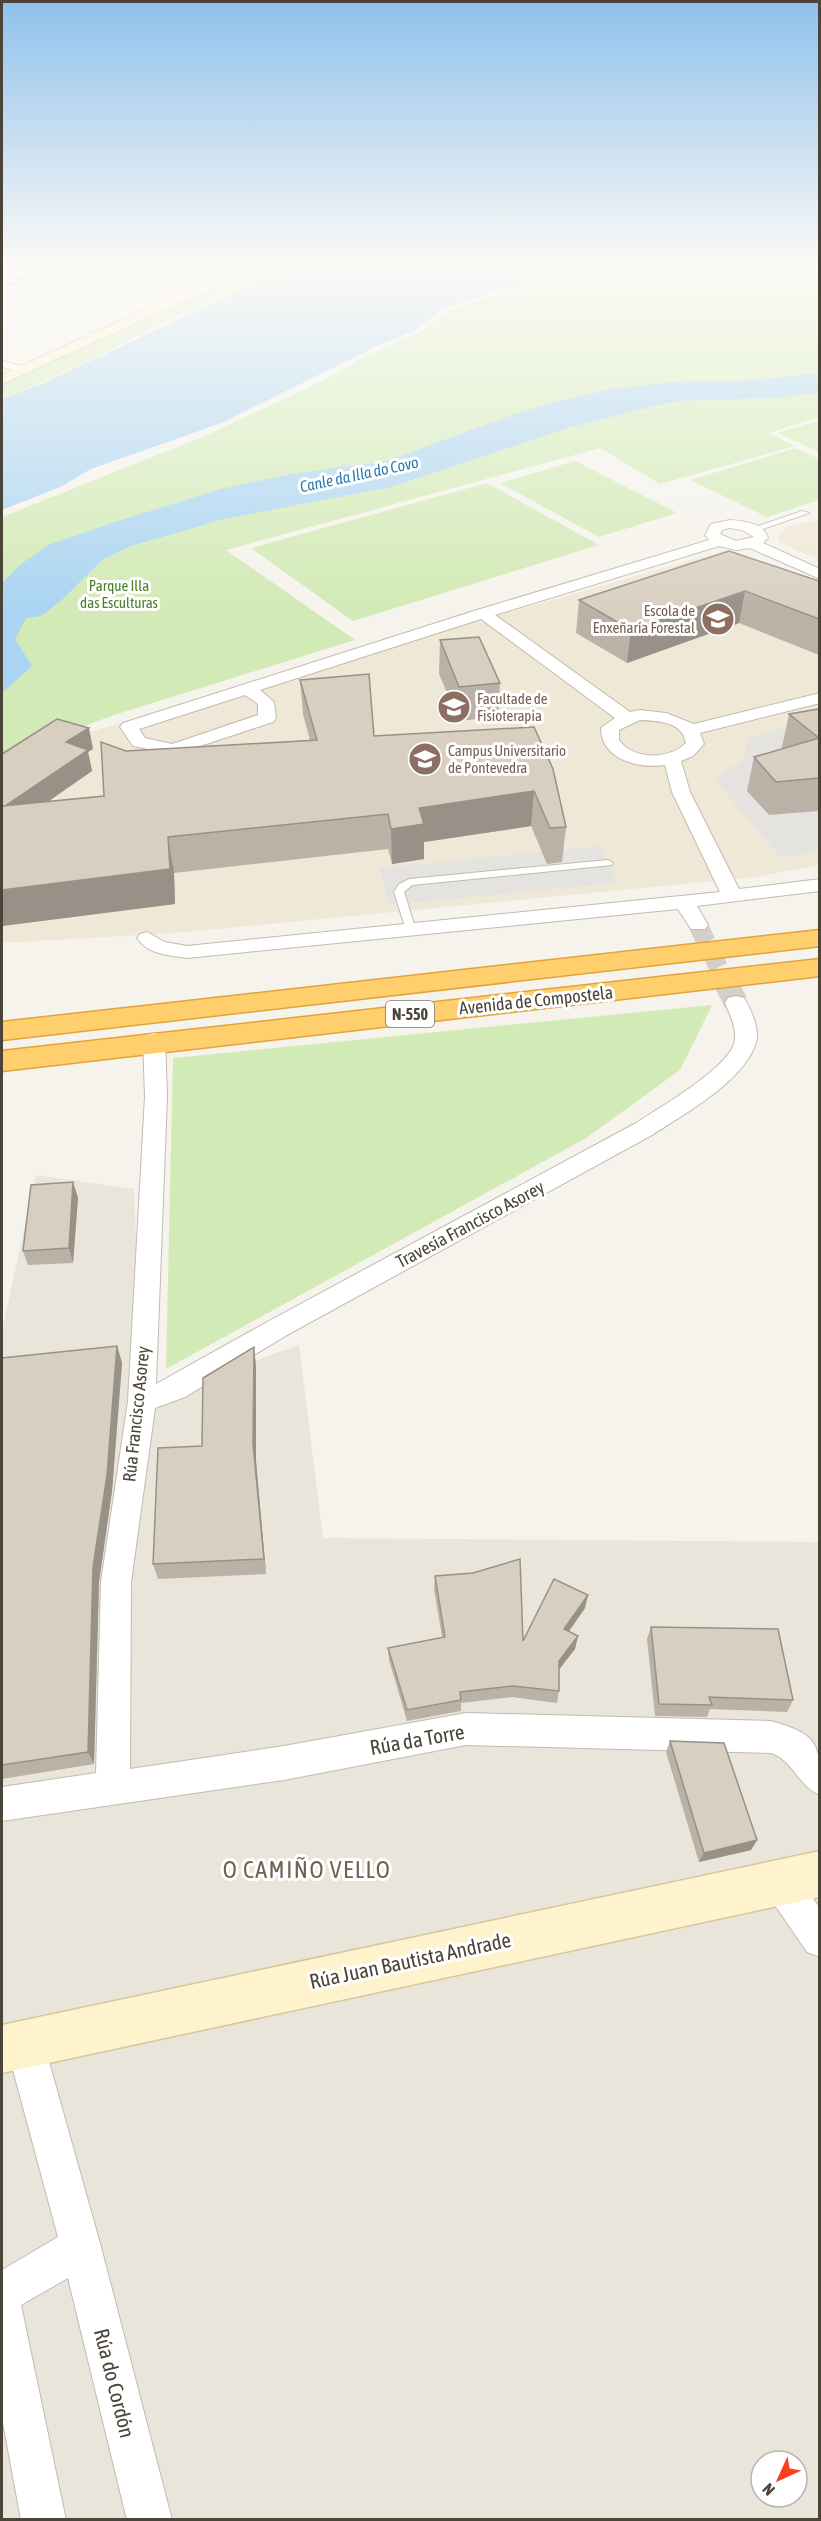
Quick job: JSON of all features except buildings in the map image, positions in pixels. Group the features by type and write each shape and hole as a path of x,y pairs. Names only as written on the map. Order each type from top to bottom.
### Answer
{"highway":[{"name":"Avenida de Compostela","path":"2,1031 171,1009 819,938"},
{"name":"Avenida de Compostela","path":"2,1061 154,1040 393,1016 819,968"}],"street":[{"path":"719,541 711,532 716,527 738,525 819,575"},
{"path":"248,689 266,702 267,718 173,749 139,742 129,727 482,613 719,541 739,545 753,536"},
{"path":"482,613 627,718"},
{"path":"691,730 819,698"},
{"path":"655,716 682,723 691,730 695,744 691,750 672,759 643,760 618,750 610,743 608,736 616,722 627,718 655,716"},
{"path":"672,759 681,792 732,896"},
{"path":"147,938 159,947 187,952 684,902 819,885"},
{"path":"684,902 698,925"},
{"name":"Travesía Francisco Asorey","path":"141,1401 176,1389 278,1328 644,1129 680,1106 709,1084 744,1046 746,1030 736,1003"},
{"name":"Rúa Francisco Asorey","path":"113,1787 116,1582 141,1401 156,1096 154,1040"},
{"name":"Rúa da Torre","path":"2,1804 284,1763 466,1729 771,1737 792,1743 819,1778"},
{"path":"800,1878 819,1939"},
{"name":"Rúa Juan Bautista Andrade","path":"13,2047 800,1878"},
{"name":"Rúa do Cordón","path":"13,2047 81,2247 150,2520"},
{"path":"2,2293 81,2247"},
{"path":"2,2311 44,2520"}],"lane":[{"path":"753,536 805,513"},
{"path":"411,930 399,892 409,882 608,863"}],"shaded area":[{"path":"819,520 819,560 780,543 777,536 790,525"},
{"name":"Campus Universitario de Pontevedra","path":"727,550 819,582 819,865 756,877 175,933 2,943 2,779 61,740"},
{"path":"819,719 812,771 769,815 819,811 819,851 781,858 714,779 744,759 749,737"},
{"path":"600,846 617,883 389,905 379,868"},
{"path":"36,1175 134,1189 142,1401 299,1345 323,1538 819,1542 820,2519 2,2520 2,1331"}],"green space":[{"path":"7,380 48,380 2,398 2,382"},
{"name":"Parque Illa das Esculturas","path":"324,380 819,380 819,417 769,433 795,446 660,484 600,448 226,550 355,640 114,715 53,738 2,770 2,517 205,436"},
{"path":"819,421 819,452 777,433"},
{"path":"795,448 819,459 819,500 767,517 690,480"},
{"path":"575,461 677,513 599,537 500,483"},
{"path":"487,483 599,545 353,621 251,548"},
{"path":"712,1005 680,1070 586,1138 166,1369 173,1058"}],"water":[{"path":"50,380 309,380 224,422 91,469 60,487 2,510 2,399"},
{"name":"Canle da Illa do Covo","path":"819,380 819,393 775,398 676,401 571,427 391,487 224,519 131,546 103,559 64,598 41,616 26,618 15,639 32,666 2,693 2,583 21,564 48,545 221,489 291,474 387,461 515,414 555,402 611,389 682,381"}],"tunnel":[{"path":"698,925 726,983"},
{"path":"726,983 736,1003"}],"place":[{"name":"Escola de Enxeñaría Forestal","path":"718,619"},
{"name":"Facultade de Fisioterapia","path":"454,707"},
{"name":"Campus Universitario de Pontevedra","path":"425,759"}],"district":[{"name":"O CAMIÑO VELLO","path":"307,1869"}]}
